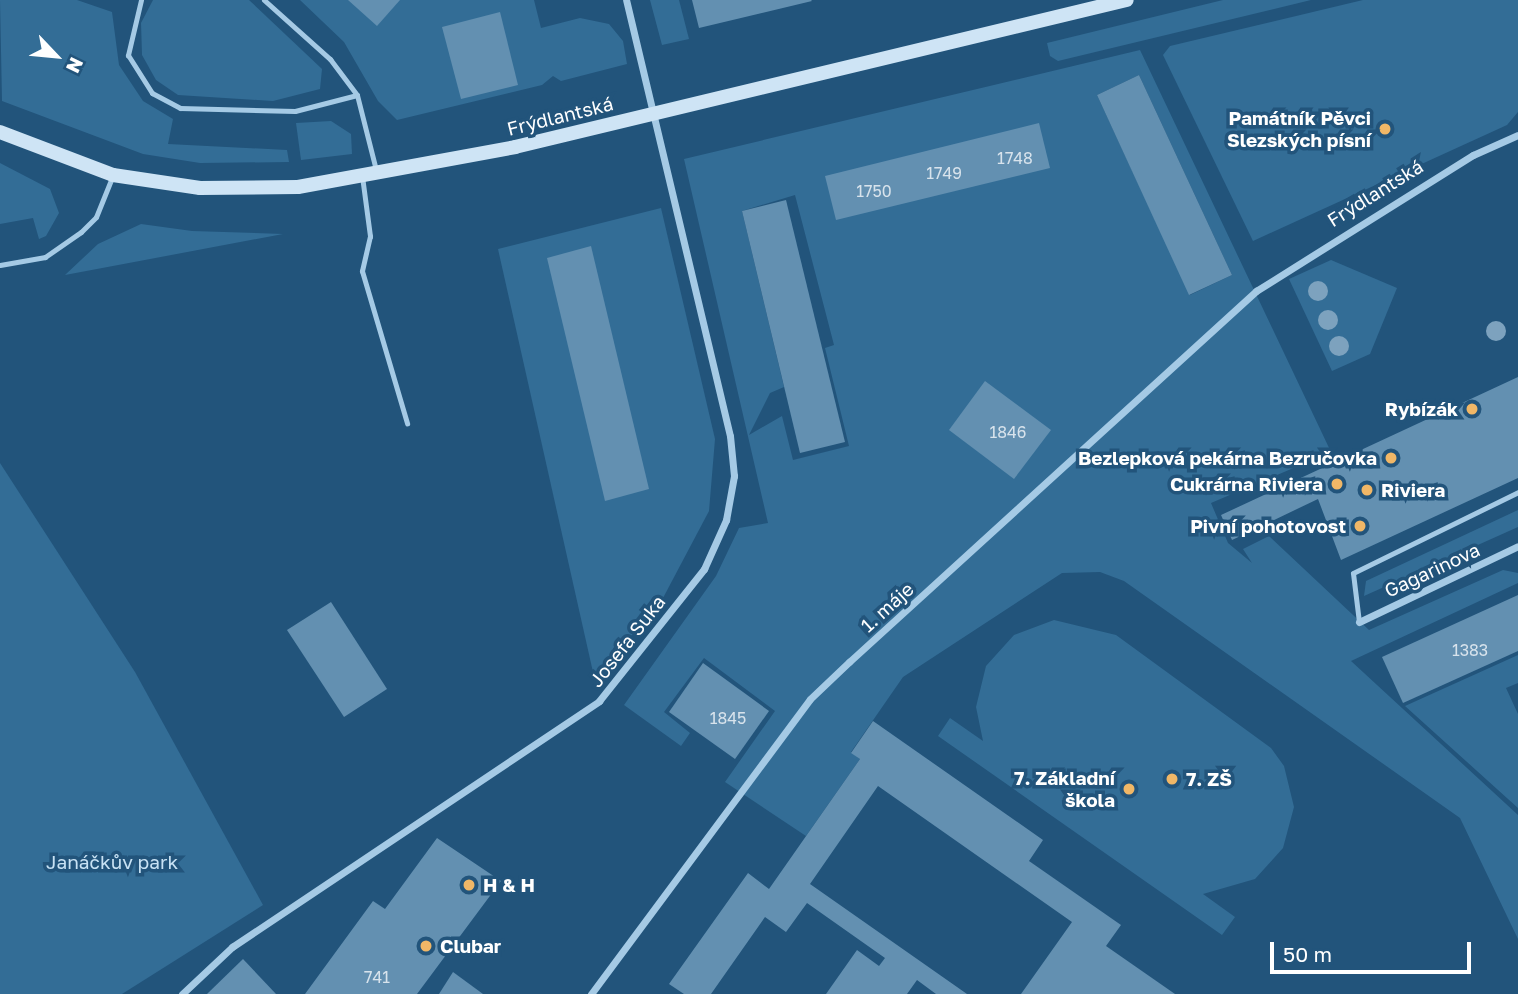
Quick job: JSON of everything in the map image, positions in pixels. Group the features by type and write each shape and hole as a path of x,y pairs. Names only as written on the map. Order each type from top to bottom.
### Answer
{"street":[{"name":"Josefa Suka","path":"183,994 232,947 599,701 704,569 726,520 734,476 730,436 655,112 626,0"},
{"name":"Frýdlantská","path":"0,132 113,175 234,190 369,175 655,112 1127,0"},
{"name":"Frýdlantská","path":"1256,291 1473,155 1518,135"},
{"name":"1. máje","path":"592,994 810,699 1256,291"},
{"name":"Gagarinova","path":"1359,622 1518,546"}],"lane":[{"path":"141,0 128,55 152,93 180,108 295,111 357,95"},
{"path":"264,0 330,59 357,95 369,175 370,236 362,271 407,423"},
{"path":"0,265 45,257 81,232 96,217 113,175"},
{"path":"1359,622 1353,573 1518,492"}],"green space":[{"path":"0,0 77,0 112,12 119,65 143,101 173,119 168,144 287,150 289,162 200,163 143,154 2,101"},
{"path":"153,0 249,0 322,69 320,89 273,101 178,95 156,80 142,55 141,23"},
{"path":"300,0 534,0 541,28 580,18 609,24 623,41 627,64 561,81 553,76 542,85 397,120 378,101 344,42"},
{"path":"650,0 679,0 689,39 662,45"},
{"path":"1223,0 1311,0 1058,61 1050,56 1047,43"},
{"path":"1363,0 1518,0 1518,112 1507,125 1253,241 1163,55 1170,46"},
{"path":"1140,50 1331,452 1211,503 1228,543 1252,563 1243,549 1269,536 1369,630 1503,570 1518,573 1518,583 1351,661 1518,815 1518,939 1460,818 1124,581 1100,572 1062,573 903,677 851,752 860,759 806,836 725,782 775,711 704,658 664,712 690,733 681,746 624,705 716,576 739,528 768,523 684,159","holes":["1139,75 1232,275 1190,295 1097,95","795,195 834,345 825,348 849,446 793,460 782,416 749,435 770,393 784,387 742,211"]},
{"path":"331,121 351,134 352,154 301,160 296,123"},
{"path":"0,163 50,189 59,213 46,236 39,239 33,218 0,224"},
{"path":"661,208 715,439 709,511 663,598 595,681 498,249"},
{"path":"141,224 192,231 283,234 65,275 98,244"},
{"path":"1331,260 1397,288 1370,354 1332,371 1289,279"},
{"name":"Janáčkův park","path":"0,463 135,672 263,905 122,994 0,994"},
{"path":"1518,510 1518,527 1364,596 1366,581"},
{"path":"1054,620 1116,635 1271,748 1284,766 1294,807 1283,848 1255,879 1203,894 1235,917 1222,935 938,736 950,718 983,741 976,707 986,666 1014,635"},
{"path":"1518,655 1518,683 1506,688 1518,714 1518,808 1405,706"}],"building":[{"path":"348,0 400,0 377,26"},
{"path":"692,0 811,0 812,1 699,28"},
{"path":"500,12 518,85 461,99 442,27"},
{"path":"1139,75 1232,275 1189,295 1097,95"},
{"path":"1039,123 1050,168 836,220 825,176"},
{"path":"786,200 845,442 800,453 742,211"},
{"path":"591,246 649,489 605,501 547,258"},
{"path":"1518,377 1518,478 1341,560 1318,499 1232,540 1221,515"},
{"path":"985,381 1051,430 1014,479 949,430"},
{"path":"1518,595 1518,651 1403,703 1382,657"},
{"path":"331,602 387,689 344,717 287,630"},
{"path":"703,663 769,711 735,759 669,712"},
{"path":"873,721 1043,840 1029,861 1121,925 1106,946 1175,994 1021,994 1072,922 878,786 810,884 967,994 936,994 917,980 907,994 826,994 857,950 879,966 885,958 807,903 786,932 765,917 711,994 684,994 669,984 748,873 769,889 860,759 851,753"},
{"path":"437,838 501,881 417,994 305,994 373,901 385,909"},
{"path":"243,959 276,994 207,994"},
{"path":"453,972 483,994 439,994"}],"place":[{"name":"Památník Pěvci Slezských písní","path":"1385,129"},
{"name":"Rybízák","path":"1472,409"},
{"name":"Bezlepková pekárna Bezručovka","path":"1391,458"},
{"name":"Cukrárna Riviera","path":"1337,484"},
{"name":"Riviera","path":"1367,490"},
{"name":"Pivní pohotovost","path":"1360,526"},
{"name":"7. ZŠ","path":"1172,779"},
{"name":"7. Základní škola","path":"1129,789"},
{"name":"H & H","path":"469,885"},
{"name":"Clubar","path":"426,946"}]}
